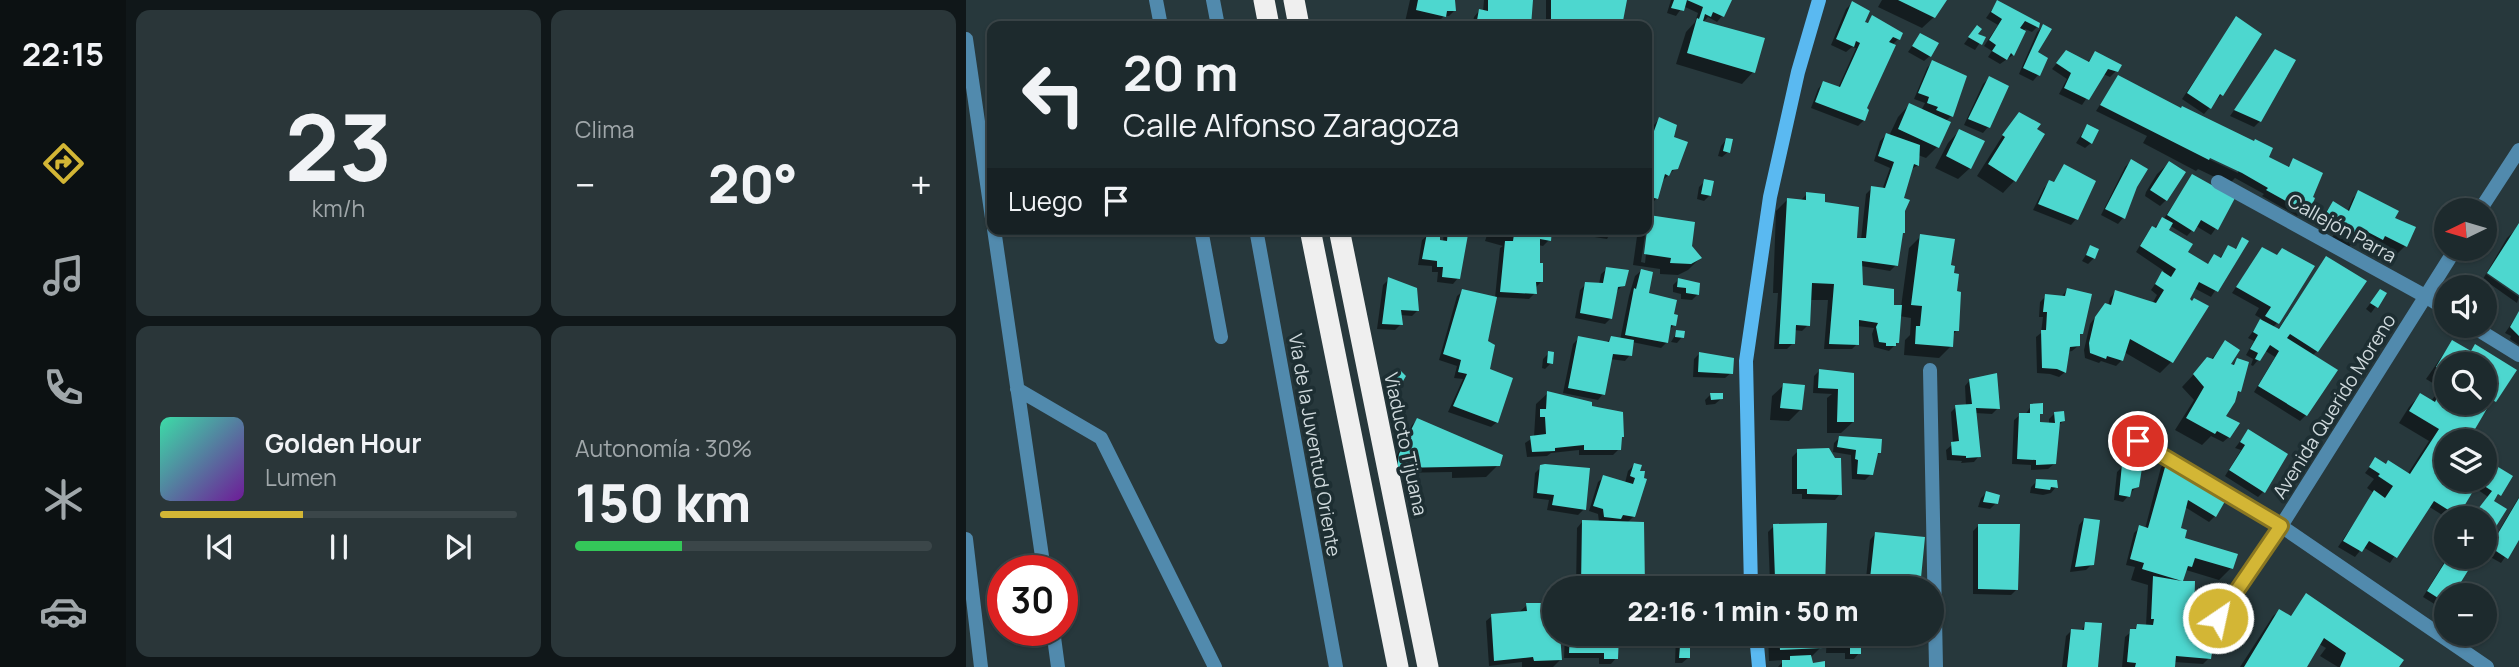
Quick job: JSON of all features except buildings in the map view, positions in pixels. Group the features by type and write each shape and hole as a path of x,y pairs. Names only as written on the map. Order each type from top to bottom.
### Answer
{"highway":[{"path":"1264,0 1268,21"},
{"path":"1294,0 1298,21"},
{"path":"1312,235 1398,667"},
{"name":"Viaducto Tijuana","path":"1340,235 1428,667"}],"street":[{"path":"1156,0 1160,21"},
{"path":"1213,0 1217,21"},
{"path":"1751,576 1746,361 1769,197 1798,72 1819,0"},
{"path":"966,39 987,184"},
{"path":"2488,198 2519,150"},
{"name":"Callejón Parra","path":"2218,182 2434,301"},
{"path":"995,235 1042,555"},
{"path":"1201,235 1221,337"},
{"name":"Vía de la Juventud Oriente","path":"1257,235 1336,667"},
{"name":"Avenida Querido Moreno","path":"2218,618 2281,526 2448,261"},
{"path":"2491,338 2519,355"},
{"path":"1930,370 1936,667"},
{"path":"1017,389 1101,438 1215,667"},
{"path":"2138,441 2281,526 2487,667"},
{"path":"966,539 981,667"},
{"path":"1055,646 1058,667"},
{"path":"1757,646 1759,667"}],"route":[{"path":"2138,441 2281,526 2218,618"}]}
